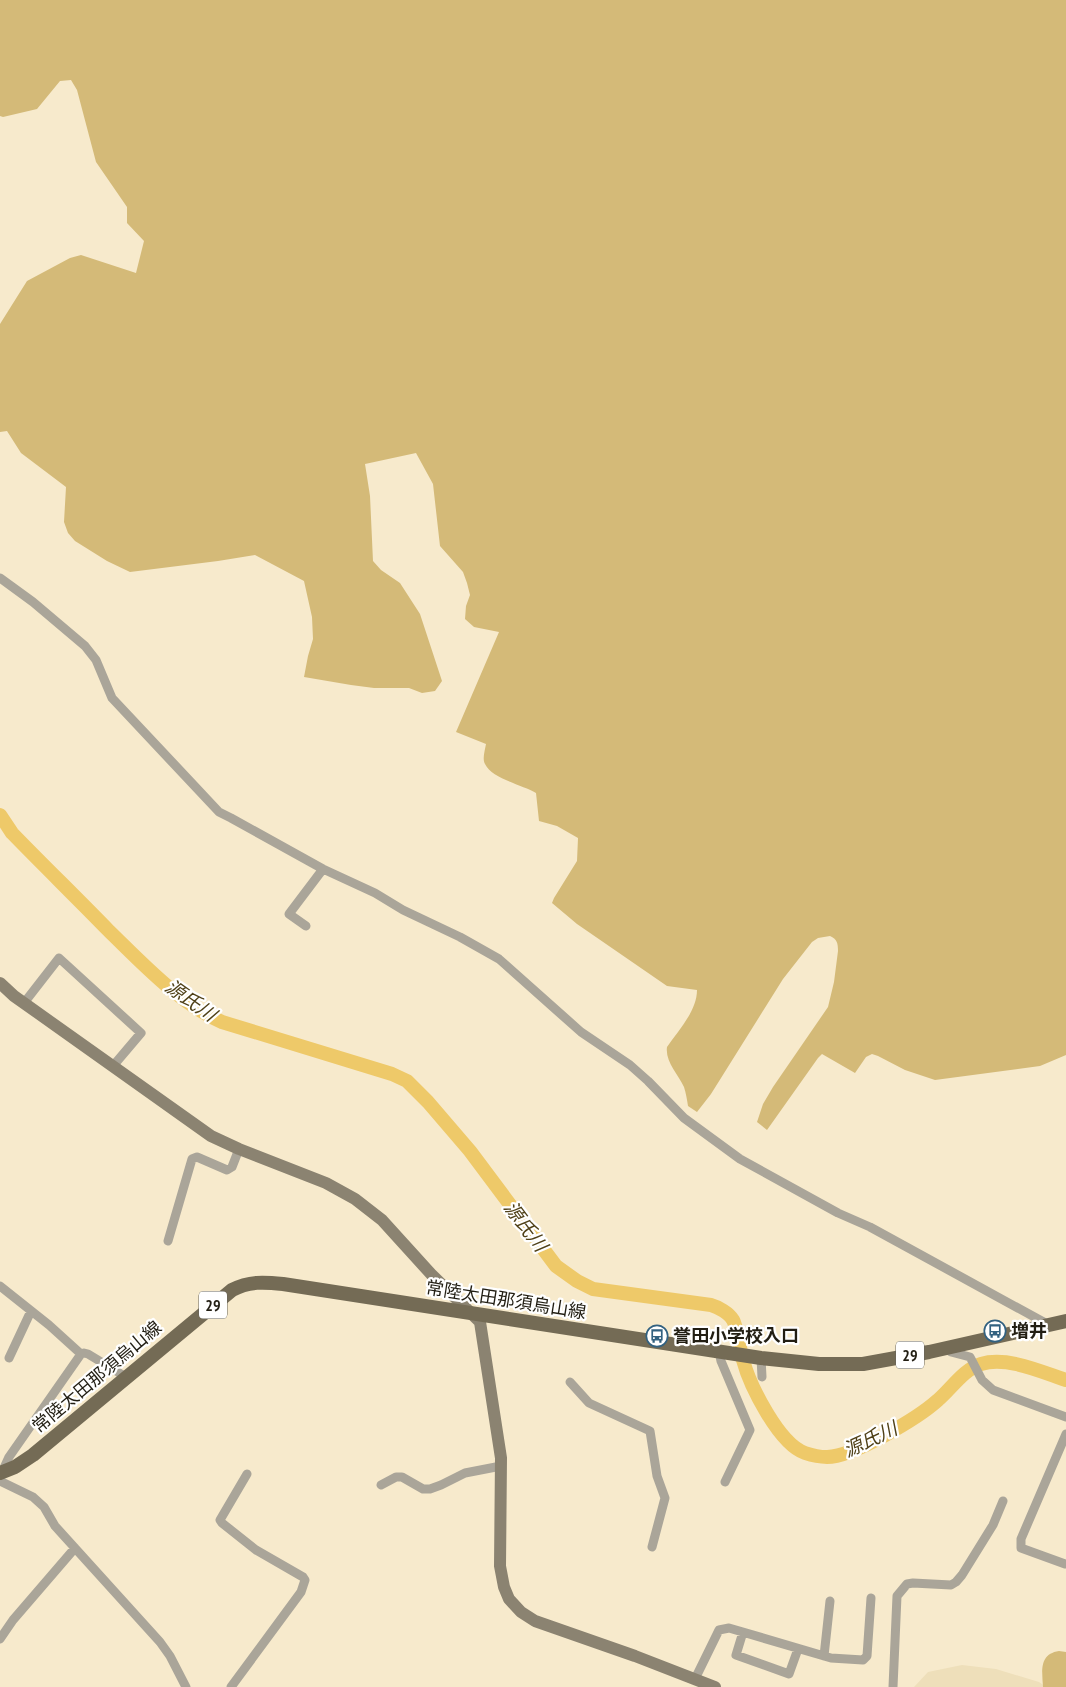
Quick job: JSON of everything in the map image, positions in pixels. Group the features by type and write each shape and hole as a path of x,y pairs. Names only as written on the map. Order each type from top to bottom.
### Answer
{"main road":[{"name":"常陸太田那須烏山線","path":"1,1476 33,1455 228,1293 246,1284 264,1282 283,1284 721,1352 819,1364 863,1364 946,1348 1066,1321"}],"street":[{"path":"0,578 33,602 85,646 96,660 112,698 219,812 323,869 376,893 403,910 460,937 499,959 581,1032 636,1070 684,1118 740,1159 838,1213 870,1227 1049,1325"},
{"path":"306,926 289,914 323,869"},
{"path":"24,1003 59,958 141,1033 113,1066"},
{"path":"0,983 24,1003 212,1136 239,1149 326,1183 355,1199 382,1220 431,1274 474,1314 480,1322 502,1466 500,1566 509,1599 521,1612 535,1621 715,1687"},
{"path":"168,1241 192,1159 197,1156 228,1170 232,1167 239,1149"},
{"path":"0,1286 81,1354"},
{"path":"9,1358 31,1311"},
{"path":"946,1348 951,1352 970,1357 982,1380 993,1390 1066,1417"},
{"path":"126,1377 88,1354 84,1352 81,1354 9,1457 1,1476 33,1497 44,1507 55,1526 160,1642 170,1656 186,1687"},
{"path":"721,1352 721,1361 750,1430 724,1482"},
{"path":"757,1357 762,1377"},
{"path":"570,1382 589,1404 650,1431 657,1476 665,1498 652,1547"},
{"path":"1065,1564 1021,1548 1021,1538 1066,1434"},
{"path":"381,1485 396,1477 402,1477 423,1489 430,1489 465,1473 502,1466"},
{"path":"231,1687 301,1592 305,1580 303,1576 256,1550 220,1520 247,1474"},
{"path":"893,1687 897,1596 902,1587 913,1583 950,1585 956,1582 993,1525 1003,1501"},
{"path":"0,1639 13,1620 75,1548"},
{"path":"696,1679 719,1630 729,1628 824,1656 863,1660 867,1656 871,1598"},
{"path":"824,1656 830,1600"},
{"path":"743,1632 736,1654 789,1674 798,1649"}],"shaded area":[{"path":"0,0 1066,0 1066,1055 1040,1066 935,1080 905,1070 872,1054 866,1057 855,1073 822,1054 767,1130 757,1122 763,1104 828,1007 834,982 838,951 837,942 830,936 818,938 812,942 783,979 711,1094 697,1112 688,1106 684,1087 668,1058 667,1047 694,1006 697,990 667,986 577,924 552,903 577,861 578,838 557,826 539,821 536,793 494,774 484,762 486,744 456,732 499,632 474,627 465,619 466,606 470,595 467,583 463,572 440,546 433,484 416,453 365,464 370,496 373,561 381,570 400,583 420,614 442,681 435,691 422,693 409,688 374,688 304,677 313,639 312,617 304,581 255,555 130,572 107,561 75,541 68,533 64,522 66,487 21,453 7,431 0,432 0,324 27,281 70,258 81,255 136,273 144,241 127,223 127,207 96,162 77,90 71,80 60,81 37,109 3,117 0,116"},
{"path":"1059,1651 1066,1652 1066,1687 1043,1687 1042,1669 1045,1659"},
{"path":"962,1665 996,1669 1039,1682 1046,1687 914,1687 928,1672"}],"waterway":[{"name":"源氏川","path":"0,815 12,833 109,931 148,969 191,1005 222,1022 392,1074 407,1081 428,1102 470,1151 556,1266 577,1281 593,1289 711,1305 726,1313 734,1323 747,1371 767,1413 785,1438 805,1453 827,1457 852,1451 868,1444 929,1408 963,1375 981,1364 991,1362 1013,1363 1066,1380"}],"place":[{"name":"増井","path":"995,1331"},
{"name":"誉田小学校入口","path":"657,1336"}]}
